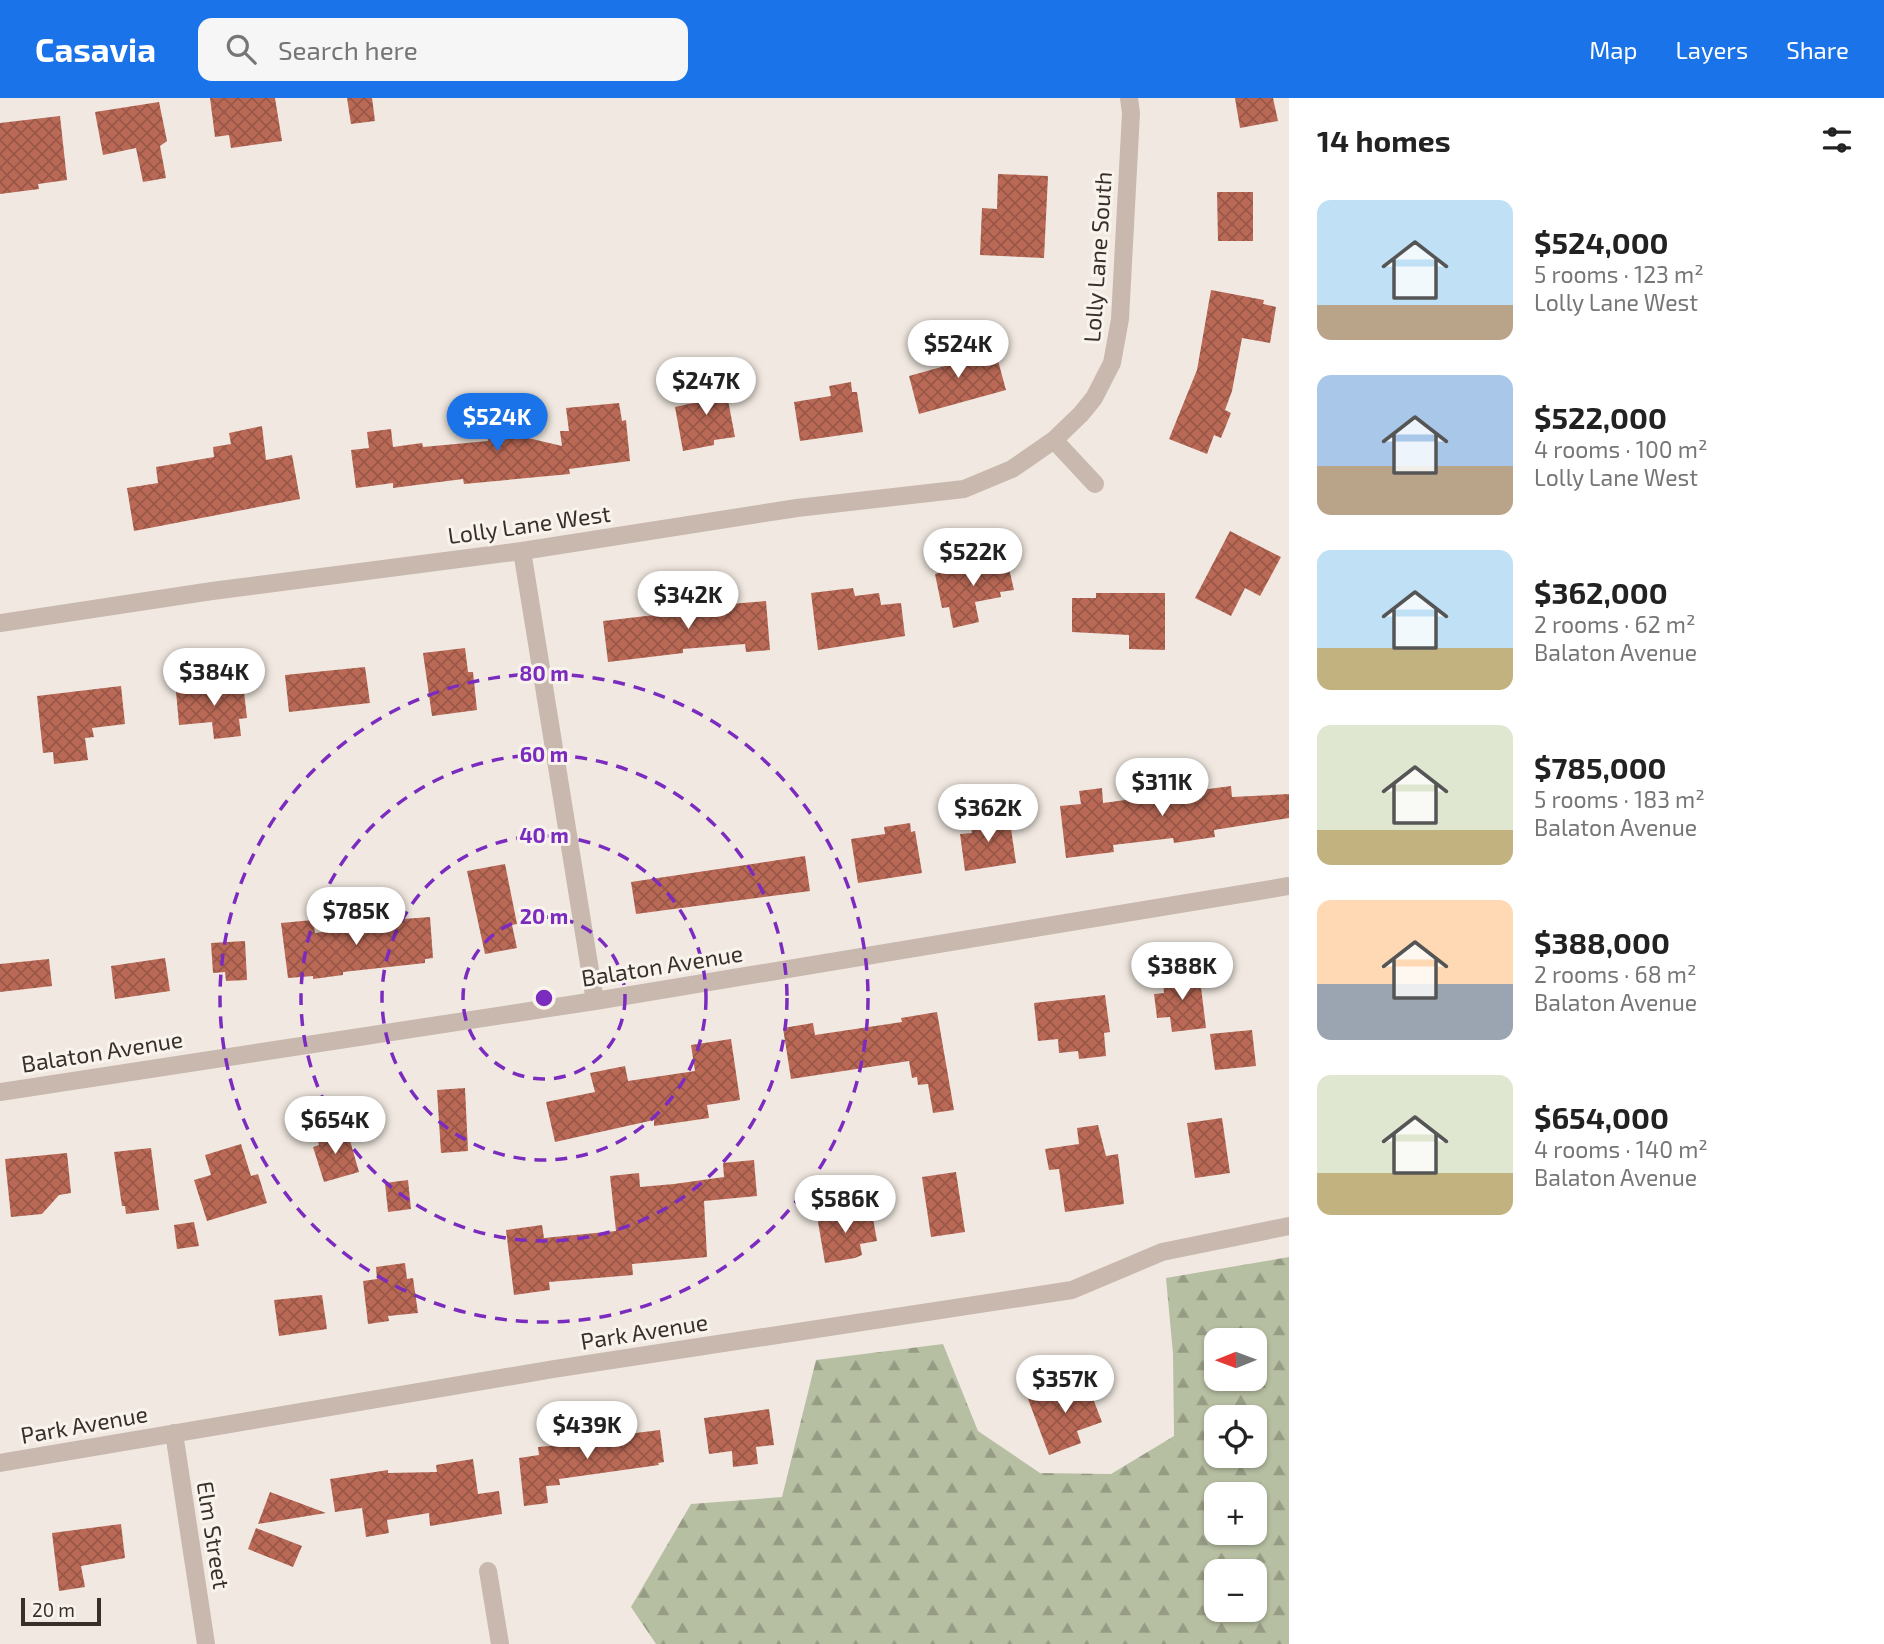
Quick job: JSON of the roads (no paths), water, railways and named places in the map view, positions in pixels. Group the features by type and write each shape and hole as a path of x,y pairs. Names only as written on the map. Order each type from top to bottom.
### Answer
{"street":[{"name":"Lolly Lane South","path":"1054,440 1094,398 1112,363 1120,319 1131,113 1129,98"},
{"path":"1054,440 1096,484"},
{"name":"Lolly Lane West","path":"0,623 212,591 522,551 797,508 964,489 1012,469 1054,440"},
{"path":"522,551 595,1001"},
{"name":"Balaton Avenue","path":"0,1092 595,1001 1289,886"},
{"name":"Park Avenue","path":"0,1463 554,1369 1072,1290 1163,1252 1289,1226"},
{"name":"Elm Street","path":"174,1433 206,1644"},
{"path":"488,1571 500,1644"}]}
